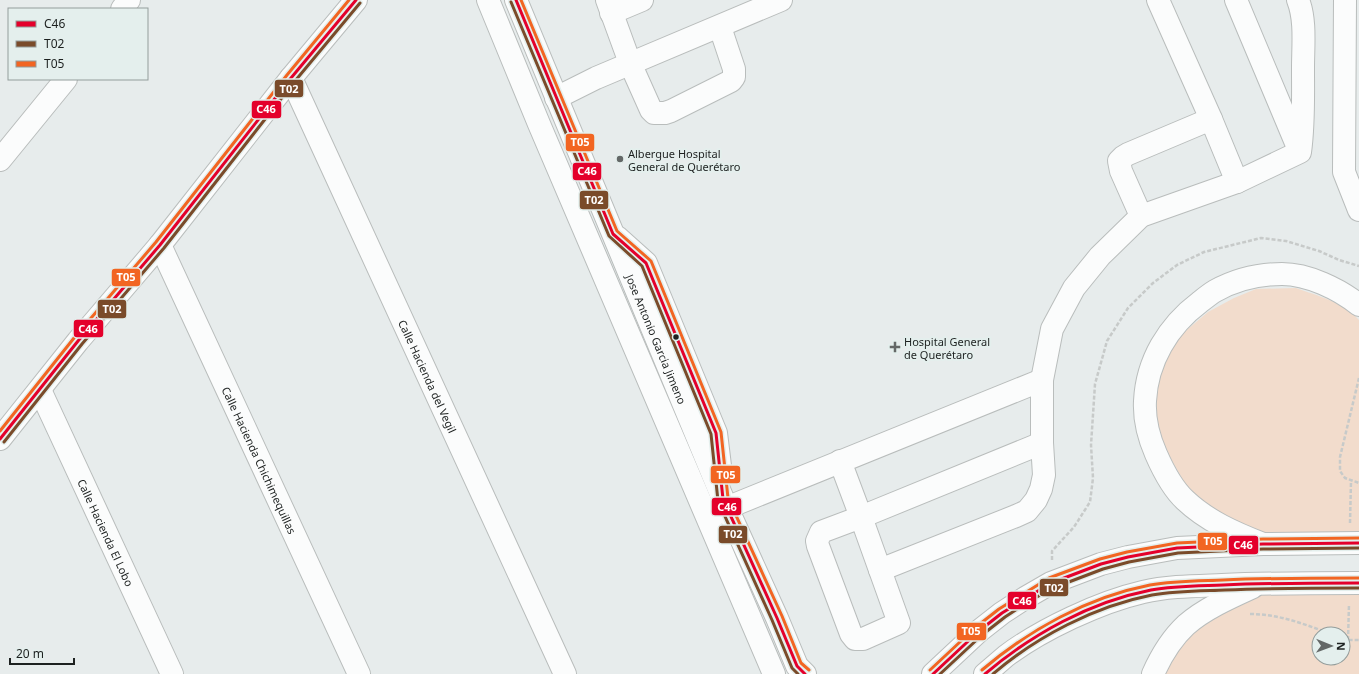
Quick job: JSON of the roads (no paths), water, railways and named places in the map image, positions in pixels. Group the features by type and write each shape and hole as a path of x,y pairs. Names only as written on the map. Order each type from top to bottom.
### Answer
{"street":[{"path":"123,8 130,0"},
{"path":"0,439 78,341 160,245 291,78 356,0"},
{"path":"488,0 542,131 774,674"},
{"name":"Jose Antonio Garcia Jimeno","path":"516,0 726,503 797,666 805,674"},
{"path":"642,0 609,7 630,63 654,113 665,113 671,111 730,81 734,77 734,69 720,27"},
{"path":"556,98 630,63 720,27 781,0"},
{"path":"1158,0 1211,119 1236,182"},
{"path":"1236,0 1300,152"},
{"path":"1298,0 1304,32 1303,132 1300,152"},
{"path":"1345,0 1344,172 1359,210"},
{"path":"1358,0 1357,106 1359,150"},
{"name":"Calle Hacienda del Vegil","path":"291,78 565,674"},
{"path":"0,160 65,80"},
{"path":"1141,216 1121,171 1119,161 1128,154 1211,119"},
{"path":"880,570 1027,511 1036,500 1041,489 1044,475 1042,443 1042,380 1052,329 1074,288 1100,256 1141,216 1236,182 1300,152"},
{"name":"Calle Hacienda Chichimequillas","path":"160,245 359,674"},
{"path":"1263,544 1230,530 1199,512 1184,499 1162,467 1153,447 1147,426 1145,403 1147,384 1154,359 1164,340 1194,306 1214,291 1240,281 1261,276 1283,274 1305,278 1335,289 1359,305"},
{"path":"708,519 726,503 840,462 1042,380"},
{"name":"Calle Hacienda El Lobo","path":"40,390 172,674"},
{"path":"840,462 860,517 880,570 899,623 863,639 855,639 849,627 817,541 821,532 860,517 1042,443"},
{"path":"933,674 979,631 1002,613 1051,583 1073,574 1128,557 1154,551 1178,548 1263,544 1354,543"},
{"path":"1153,674 1170,642 1186,625 1218,604 1260,583"},
{"path":"986,674 1007,656 1039,635 1098,606 1120,598 1144,592 1173,588 1260,583 1354,583"},
{"path":"756,629 777,618"}],"place":[{"name":"Albergue Hospital General de Querétaro","path":"620,159"},
{"name":"Hospital General de Querétaro","path":"895,347"}]}
